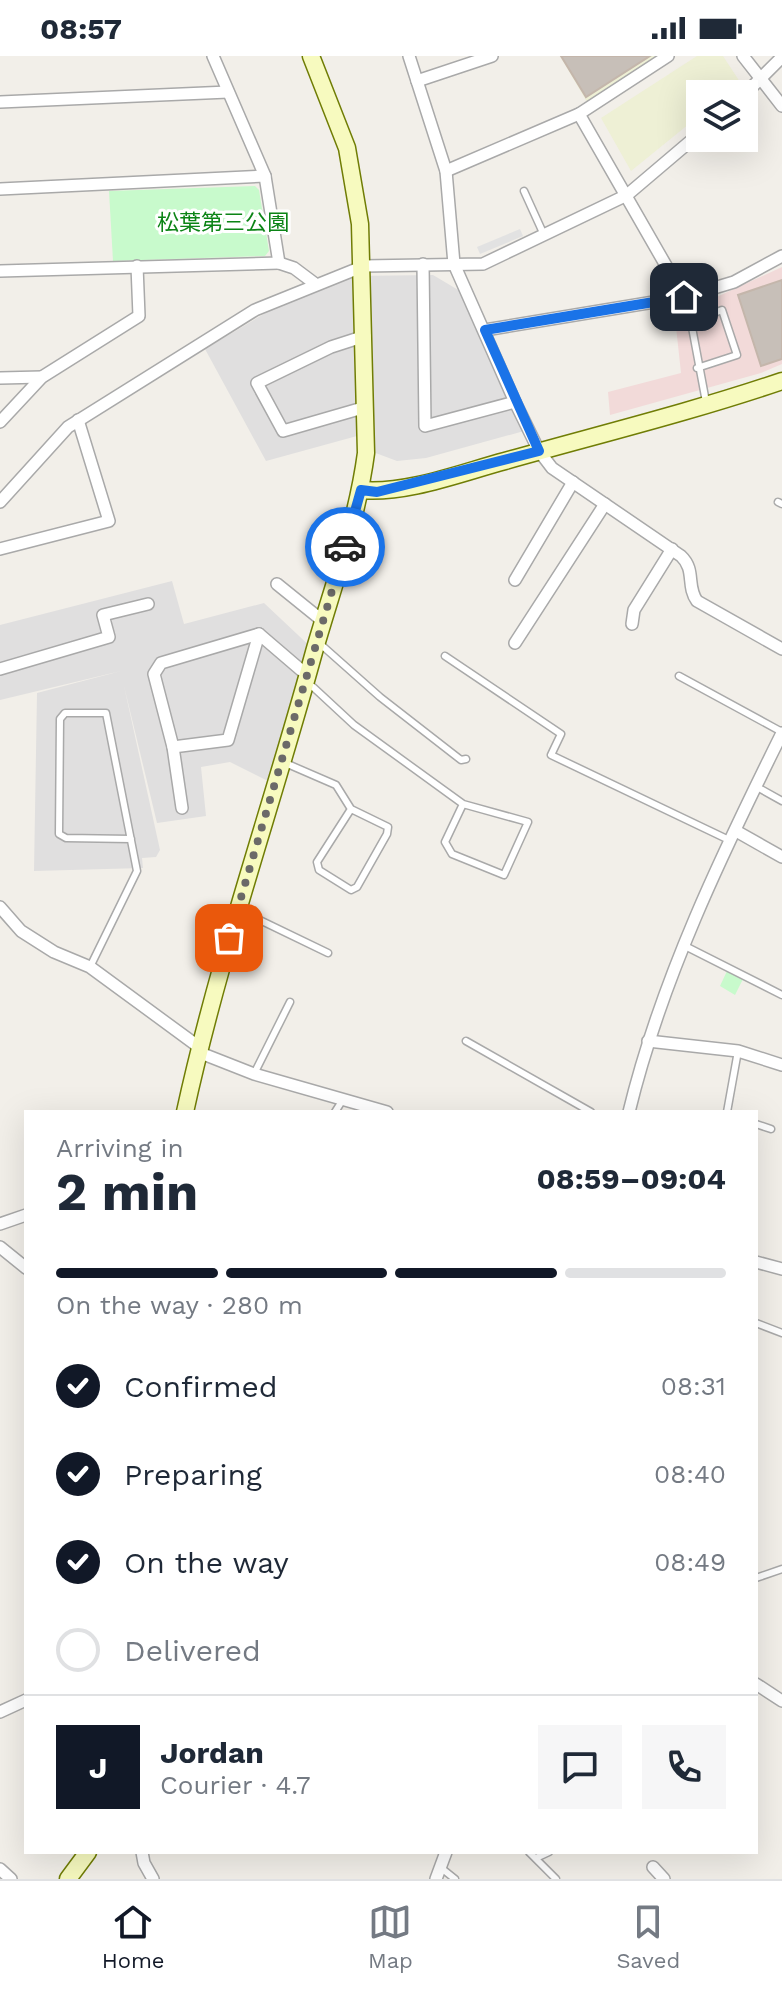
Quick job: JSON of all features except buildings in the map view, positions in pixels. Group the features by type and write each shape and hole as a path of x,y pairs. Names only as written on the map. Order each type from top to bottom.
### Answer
{"street":[{"path":"213,56 265,176 279,263"},
{"path":"185,1110 198,1049 361,490 366,453 364,266 347,148 311,56"},
{"path":"409,56 446,171 454,264 539,451 552,468 689,563 692,593 697,601 782,649"},
{"path":"417,81 492,56"},
{"path":"446,171 579,114 668,56"},
{"path":"743,56 782,106"},
{"path":"758,83 782,57"},
{"path":"0,102 228,92"},
{"path":"579,114 684,297"},
{"path":"0,501 33,461 78,420 210,336 314,283 364,266 483,264 627,195 686,145"},
{"path":"0,189 265,176"},
{"path":"485,330 684,297 734,282 782,256"},
{"path":"0,271 279,263 294,268 314,283"},
{"path":"423,264 425,426 515,402"},
{"path":"0,422 42,377 139,316 137,266"},
{"path":"365,336 331,347 257,383 283,431 366,407"},
{"path":"0,378 42,377"},
{"path":"361,490 391,489 539,451 707,406 782,381"},
{"path":"0,549 109,521 78,420"},
{"path":"515,580 573,482"},
{"path":"515,643 605,504"},
{"path":"632,624 634,610 672,549"},
{"path":"277,584 324,622"},
{"path":"0,669 109,637 103,615 148,604"},
{"path":"259,634 308,679"},
{"path":"182,808 173,747 154,674 161,663 259,634"},
{"path":"173,747 228,740 259,634"},
{"path":"630,1110 648,1041 685,946 781,737"},
{"path":"733,836 782,857"},
{"path":"0,907 21,931 54,952 90,967 198,1049 254,1074 379,1110"},
{"path":"648,1041 738,1051 782,1065"},
{"path":"0,1224 24,1216"},
{"path":"0,1247 24,1266"},
{"path":"758,1263 782,1269"},
{"path":"758,1685 782,1701"},
{"path":"0,1712 24,1701"},
{"path":"68,1879 87,1854"},
{"path":"142,1854 153,1879"},
{"path":"436,1879 445,1854"},
{"path":"653,1867 664,1879"},
{"path":"0,1869 11,1879"}],"lane":[{"path":"524,191 544,235"},
{"path":"697,368 737,355 722,310 691,322 697,368 707,406"},
{"path":"318,642 428,736 461,760 466,759"},
{"path":"445,656 561,734 551,755 733,836"},
{"path":"679,676 781,737"},
{"path":"308,679 354,725 463,804 528,822 504,875 452,854 445,842 463,804"},
{"path":"90,967 137,871 131,839 106,713 65,713 60,719 59,834 66,838 131,839"},
{"path":"283,762 336,785 351,809 388,827 365,874 351,890 319,870 317,862 351,809"},
{"path":"757,787 782,801"},
{"path":"238,909 328,953"},
{"path":"685,946 782,995"},
{"path":"254,1074 290,1002"},
{"path":"466,1041 587,1110"},
{"path":"727,1110 738,1051"},
{"path":"336,1110 342,1101"},
{"path":"758,1125 771,1129"},
{"path":"758,1324 782,1333"},
{"path":"758,1577 782,1569"},
{"path":"531,1854 555,1879"},
{"path":"536,1858 545,1854"},
{"path":"440,1867 455,1879"}],"shaded area":[{"path":"520,229 523,236 480,254 477,247"},
{"path":"782,267 782,364 761,373 610,415 608,392 681,373 674,308 710,300"},
{"path":"433,275 460,291 524,431 426,458 397,461 373,452 357,436 266,461 205,349 284,302 323,285 354,276"},
{"path":"172,581 184,624 264,603 315,651 276,785 230,762 201,767 206,816 157,823 124,686 160,850 156,857 142,858 143,868 34,871 37,693 121,671 0,700 0,625"}],"green space":[{"path":"560,56 659,56 587,102"},
{"path":"697,56 723,56 739,80 686,80 686,126 631,171 601,118"},
{"name":"松葉第三公園","path":"255,186 259,190 269,251 265,256 113,261 109,191"},
{"path":"727,971 743,979 735,995 720,986"}],"way so far":[{"path":"229,938 345,547"}],"route":[{"path":"345,547 361,490 377,492 539,451 485,330 684,297"}]}
